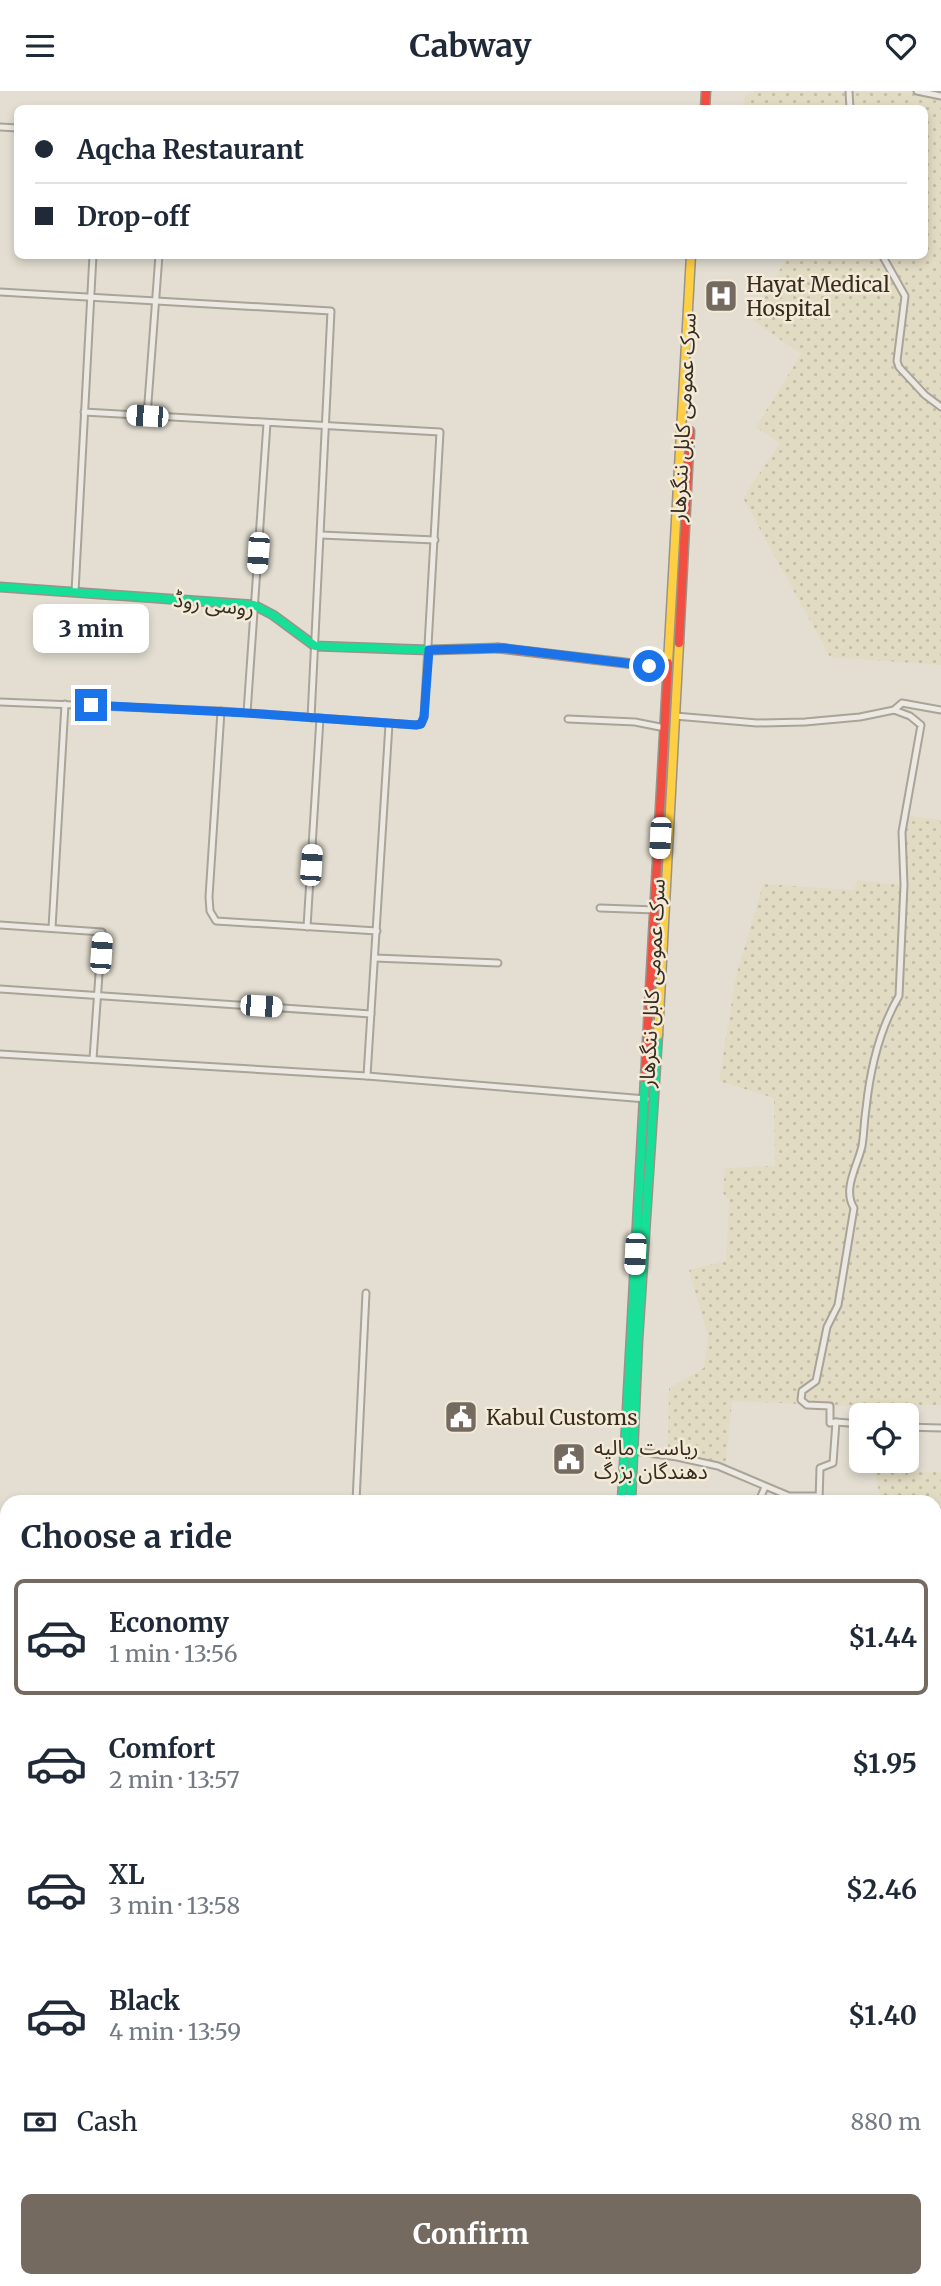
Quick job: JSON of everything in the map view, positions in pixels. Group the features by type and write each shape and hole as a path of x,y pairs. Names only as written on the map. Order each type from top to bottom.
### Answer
{"main road":[{"name":"سرک عمومی کابل ننگرهار","path":"622,1495 649,1099 664,838 668,669 695,259"},
{"name":"سرک عمومی کابل ننگرهار","path":"631,1495 656,910 675,716 690,345"},
{"name":"روسی روڈ","path":"0,587 254,605 315,646"},
{"path":"315,646 429,650 504,648 668,669"}],"street":[{"path":"917,91 941,96"},
{"path":"75,592 93,259"},
{"path":"147,416 159,259"},
{"path":"884,259 905,296 898,367 925,395 941,407"},
{"path":"0,292 331,311 311,718"},
{"path":"0,702 221,711 389,724 421,724 424,717 440,432 83,412"},
{"path":"247,713 267,422"},
{"path":"320,535 435,540"},
{"path":"675,716 757,723 796,723 860,717 907,703 941,710"},
{"path":"52,928 65,704"},
{"path":"849,1423 830,1423 830,1406 807,1405 801,1401 801,1397 802,1391 816,1381 827,1328 838,1305 854,1208 850,1202 850,1189 862,1146 873,1059 898,996 904,885 902,832 921,725 896,708"},
{"path":"221,711 209,897 210,912 216,921 377,931"},
{"path":"307,927 320,718"},
{"path":"568,719 635,722 665,728"},
{"path":"367,1076 389,724"},
{"path":"600,908 656,910"},
{"path":"0,925 102,932 93,1059"},
{"path":"375,958 498,963"},
{"path":"0,989 371,1014"},
{"path":"0,1054 367,1076 649,1099"},
{"path":"356,1495 366,1293"},
{"path":"819,1495 820,1468 833,1463 836,1422"},
{"path":"919,1427 941,1428"},
{"path":"634,1451 677,1457 718,1467 786,1495"},
{"path":"762,1495 765,1487"}],"shaded area":[{"path":"755,91 941,93 941,665 830,657 743,498 780,443 756,427 801,354 751,319 786,259 928,259 928,105 745,105 744,97"},
{"path":"905,815 941,820 941,1405 849,1403 849,1406 845,1406 732,1401 725,1471 668,1452 669,1388 704,1368 708,1336 689,1270 726,1261 729,1200 723,1193 725,1168 775,1166 774,1098 719,1081 736,976 763,884 854,890 857,880 903,885 901,850"},
{"path":"941,1472 941,1495 880,1495 875,1473"}],"traffic: fast":[{"path":"0,587 254,605 273,615 315,646 429,650 498,648"},
{"path":"631,1495 638,1340 658,1035"},
{"path":"622,1495 645,1078"}],"traffic: slow":[{"path":"668,663 691,259"},
{"path":"658,1035 679,643"}],"traffic: jam":[{"path":"705,105 706,91"},
{"path":"679,643 690,431"},
{"path":"498,648 668,668"},
{"path":"645,1078 668,663"}],"place":[{"name":"Hayat Medical Hospital","path":"721,296"},
{"name":"Kabul Customs","path":"461,1417"},
{"name":"ریاست مالیه دهندگان بزرگ","path":"569,1459"}],"route":[{"path":"91,705 416,725 421,724 424,717 429,650 504,648 649,666"}]}
